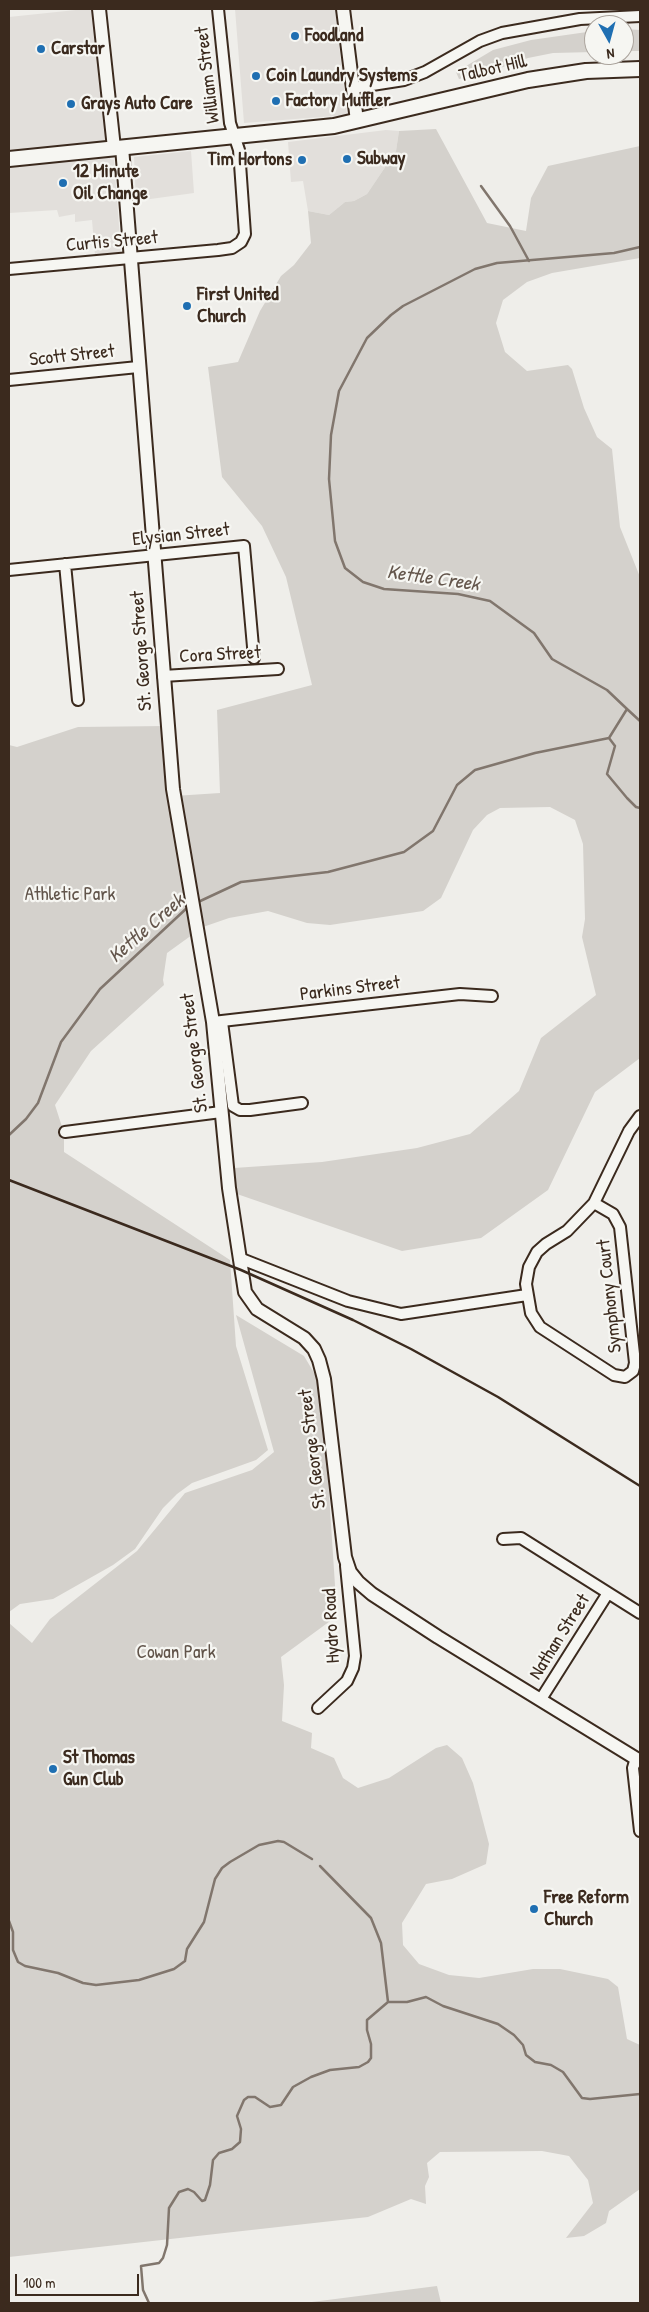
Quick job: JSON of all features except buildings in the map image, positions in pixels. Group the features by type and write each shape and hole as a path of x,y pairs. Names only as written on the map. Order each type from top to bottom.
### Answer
{"main road":[{"name":"Talbot Hill","path":"9,159 310,129 357,121 528,80 586,71 640,69"}],"street":[{"name":"St. George Street","path":"99,9 131,258 138,367 173,789 198,934 217,1022 221,1112 244,1288 252,1305 261,1313 304,1338 314,1349 319,1360 324,1378 345,1557 350,1572 367,1590 438,1637 638,1760"},
{"name":"William Street","path":"218,9 230,124 238,148 245,234 241,242 232,248 218,250"},
{"path":"343,9 357,121"},
{"path":"353,88 404,80 425,72 480,41 502,33 580,19 640,16"},
{"name":"Curtis Street","path":"9,269 218,250"},
{"name":"Scott Street","path":"9,380 138,367"},
{"name":"Elysian Street","path":"9,570 244,546 254,658"},
{"path":"65,564 78,700"},
{"name":"Cora Street","path":"163,676 278,669"},
{"name":"Parkins Street","path":"217,1022 460,994 492,996"},
{"path":"217,1022 233,1106 240,1110 302,1103"},
{"path":"65,1132 221,1112"},
{"name":"Symphony Court","path":"594,1203 612,1214 620,1227 635,1363 633,1372 625,1377 617,1376 547,1333 531,1313 527,1295 527,1275 537,1252 567,1231 594,1203 629,1131 640,1116"},
{"path":"239,1258 348,1301 401,1314 527,1295"},
{"path":"503,1539 521,1538 640,1613"},
{"name":"Hydro Road","path":"318,1708 347,1681 353,1668 355,1656 345,1557"},
{"name":"Nathan Street","path":"541,1699 608,1593"},
{"path":"638,1760 633,1768 640,1831"}],"shaded area":[{"path":"93,9 110,159 114,160 121,253 95,255 92,220 75,222 75,214 59,217 57,210 9,213 9,17"},
{"path":"235,9 335,9 347,115 244,123"},
{"path":"386,130 399,131 396,151 367,194 354,201 345,202 329,215 308,211 303,181 291,182 288,142"},
{"path":"191,151 194,193 136,201 134,157"}],"green space":[{"path":"634,30 640,30 640,51 634,51"},
{"path":"584,32 584,52 553,53 528,58 489,72 459,79 456,72 493,50 531,40"},
{"name":"Athletic Park","path":"436,129 487,223 526,231 531,198 548,166 640,146 640,258 552,273 527,282 503,300 496,323 505,352 527,371 568,365 572,369 584,408 597,437 612,449 620,527 640,577 640,1058 595,1092 548,1190 481,1238 402,1251 237,1194 234,1168 322,1162 417,1148 470,1134 519,1091 541,1038 596,995 582,937 585,919 583,844 575,820 550,807 500,808 487,815 473,830 441,898 423,911 330,925 307,923 268,911 229,918 203,927 167,953 164,985 91,1051 55,1105 64,1133 64,1152 230,1260 236,1346 268,1450 256,1460 192,1483 177,1494 163,1508 135,1549 113,1565 53,1599 20,1604 9,1612 9,745 17,747 78,727 166,726 174,796 220,793 217,710 312,685 286,577 262,526 222,477 208,367 238,362 260,311 281,276 294,265 311,243 308,211 329,215 345,202 354,201 367,194 396,151 399,131"},
{"name":"Cowan Park","path":"236,1315 304,1356 322,1386 337,1616 281,1657 284,1685 282,1721 312,1733 311,1748 334,1758 343,1778 358,1788 389,1778 436,1748 447,1745 462,1758 473,1783 489,1844 486,1864 452,1879 426,1884 402,1923 403,1945 419,1964 449,1975 479,1978 533,1969 560,1969 608,1979 618,1987 627,2039 640,2045 640,2189 609,2211 606,2223 584,2236 566,2238 593,2203 588,2180 569,2156 542,2151 440,2152 427,2163 429,2177 425,2186 426,2204 411,2199 368,2217 9,2257 9,1623 32,1643 50,1619 137,1551 185,1493 252,1470 274,1452"},
{"path":"437,2286 441,2303 304,2303"}],"waterway":[{"path":"481,186 510,226 529,261"},
{"name":"Kettle Creek","path":"196,903 241,882 328,872 404,852 433,831 457,785 475,770 535,753 609,738 627,709 607,690 552,659 534,633 490,601 458,594 384,589 363,582 345,568 335,541 329,479 331,435 339,391 367,338 403,306 475,269 497,263 614,253 640,247"},
{"name":"Kettle Creek","path":"627,709 640,721"},
{"name":"Kettle Creek","path":"609,738 615,746 607,774 627,798 636,807 640,808"},
{"name":"Kettle Creek","path":"9,1135 26,1119 38,1103 61,1042 100,989 188,907"},
{"path":"9,1921 13,1932 13,1950 18,1962 25,1966 58,1973 83,1983 96,1985 139,1980 174,1969 185,1961 187,1949 204,1922 215,1879 222,1868 230,1862 259,1845 278,1841 284,1842 312,1859"},
{"path":"320,1866 371,1918 381,1943 388,2002"},
{"path":"149,2303 143,2290 141,2266 159,2263 163,2258 167,2245 169,2208 179,2192 188,2189 194,2192 202,2201 205,2200 210,2185 213,2160 219,2153 232,2149 240,2142 241,2129 237,2116 244,2100 248,2097 255,2097 270,2107 281,2105 293,2087 311,2077 330,2070 359,2067 368,2062 371,2058 371,2044 367,2030 367,2020 388,2002 407,2002 426,1997 443,2006 498,2024 514,2035 523,2045 526,2055 535,2062 551,2065 563,2072 582,2098 590,2099 640,2094"}],"railway":[{"path":"9,1180 241,1270 353,1320 411,1349 498,1397 640,1486"}],"place":[{"name":"Foodland","path":"295,36"},
{"name":"Carstar","path":"41,49"},
{"name":"Coin Laundry Systems","path":"256,76"},
{"name":"Factory Muffler","path":"276,101"},
{"name":"Grays Auto Care","path":"71,104"},
{"name":"Subway","path":"347,159"},
{"name":"Tim Hortons","path":"302,160"},
{"name":"12 Minute Oil Change","path":"63,183"},
{"name":"First United Church","path":"187,306"},
{"name":"St Thomas Gun Club","path":"53,1769"},
{"name":"Free Reform Church","path":"534,1909"}]}
